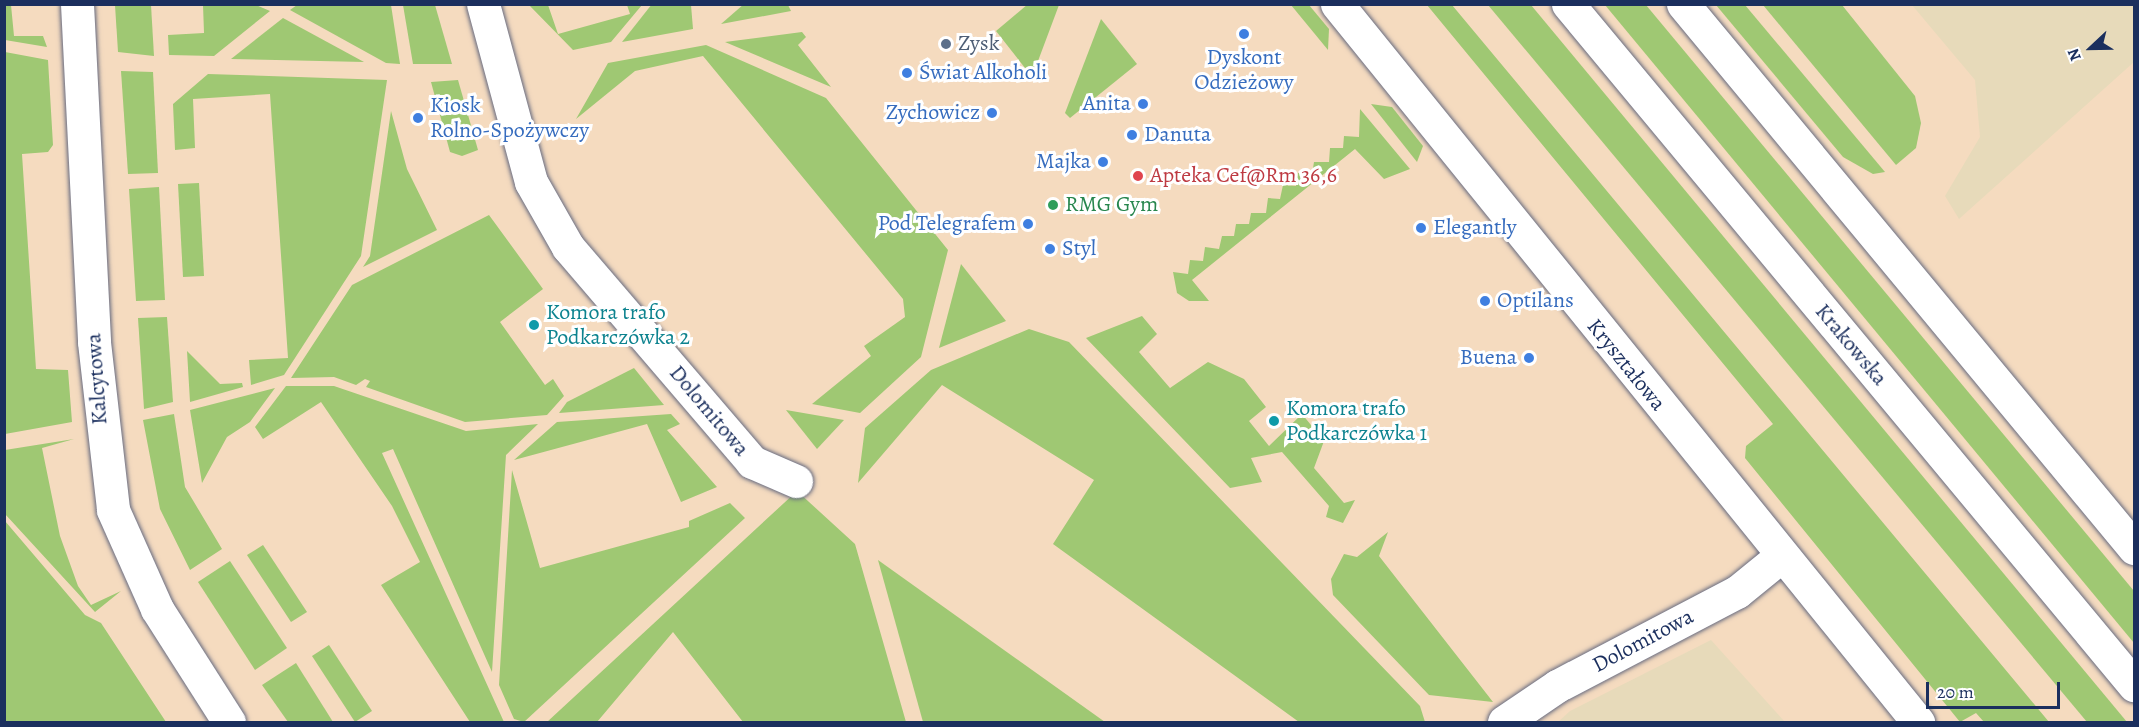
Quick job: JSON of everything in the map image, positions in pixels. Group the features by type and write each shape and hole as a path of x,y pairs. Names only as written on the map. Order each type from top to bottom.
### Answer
{"street":[{"name":"Kalcytowa","path":"76,4 94,342 113,510 157,609 229,723"},
{"name":"Dolomitowa","path":"483,4 531,182 568,247 752,462 796,481"},
{"name":"Kryształowa","path":"1336,4 1780,557 1918,723"},
{"name":"Krakowska","path":"1568,4 2134,685"},
{"path":"1683,4 2134,548"},
{"name":"Dolomitowa","path":"1504,723 1557,686 1737,592 1780,557"}],"shaded area":[{"path":"1912,5 2134,5 2134,62 1959,219 1945,196 1980,137 1975,80"},
{"path":"1711,640 1785,722 1558,722 1570,711"}],"green space":[{"path":"652,4 691,5 693,29 622,42"},
{"path":"744,4 788,5 791,11 721,24"},
{"path":"1028,4 1059,5 1032,77 996,31"},
{"path":"4,5 11,5 14,36 43,36 47,47 5,40"},
{"path":"115,5 151,5 154,56 118,52"},
{"path":"203,5 256,5 270,11 214,56 169,55 168,35 204,33"},
{"path":"297,5 391,5 400,64 386,63 290,10"},
{"path":"403,5 435,5 452,64 413,64"},
{"path":"529,5 548,5 558,34 630,14 627,5 642,5 611,42 573,50"},
{"path":"1291,5 1309,5 1329,29 1328,50"},
{"path":"1427,5 1452,5 2049,722 1984,722 1976,713 1960,722 1745,458 1746,446 1773,424"},
{"path":"1488,5 1531,5 2127,722 2087,722"},
{"path":"1605,5 1646,5 2134,591 2134,643"},
{"path":"1716,5 1745,5 1885,172 1873,174 1843,157"},
{"path":"1763,5 1842,5 1915,96 1921,123 1916,148 1896,165"},
{"path":"283,18 364,62 231,59"},
{"path":"1101,19 1137,64 1070,118 1065,113"},
{"path":"802,32 806,37 798,45 831,87 725,42"},
{"path":"706,45 826,98 948,250 921,357 860,413 812,404 871,356 864,346 905,317 903,299 703,56 635,71 576,119 608,63"},
{"path":"5,52 48,60 53,145 48,152 22,154 36,369 68,370 72,422 5,434"},
{"path":"121,71 153,72 158,173 128,174"},
{"path":"208,74 387,80 361,256 284,375 251,385 249,360 288,358 270,94 193,99 195,148 175,150 173,104"},
{"path":"458,80 478,150 462,156 450,152 431,82"},
{"path":"1371,104 1392,107 1423,146 1417,162"},
{"path":"1360,109 1410,169 1384,179 1355,149 1192,280 1209,301 1189,301 1177,293 1173,272 1188,274 1190,260 1203,261 1205,247 1219,249 1222,236 1234,236 1236,224 1249,224 1251,213 1266,213 1268,198 1280,199 1283,185 1296,186 1298,173 1312,174 1314,162 1329,162 1330,148 1343,148 1344,136 1359,137"},
{"path":"391,111 407,169 437,230 363,267 370,256"},
{"path":"199,183 204,276 183,277 178,184"},
{"path":"159,187 165,300 136,301 129,189"},
{"path":"489,215 543,289 500,322 545,385 553,379 564,396 547,415 465,422 366,387 370,381 365,379 356,385 334,377 291,378 352,285"},
{"path":"961,264 1006,321 939,348"},
{"path":"1142,316 1157,334 1139,352 1170,388 1208,362 1244,379 1266,407 1249,421 1269,446 1302,414 1324,441 1314,468 1344,503 1355,500 1343,523 1326,517 1329,506 1282,452 1251,458 1262,482 1230,488 1086,338"},
{"path":"167,317 173,402 144,409 138,318"},
{"path":"1029,329 1069,342 1420,706 1425,722 1299,722 1053,544 1094,480 942,385 858,483 865,428 931,370"},
{"path":"187,351 220,384 242,383 243,387 190,402"},
{"path":"634,368 664,405 559,413 567,402"},
{"path":"286,386 334,386 466,431 538,424 506,455 492,672 393,449 382,453 504,722 470,722 381,585 420,562 392,506 321,402 263,439 255,427"},
{"path":"275,388 250,422 227,437 202,483 190,410"},
{"path":"786,410 844,420 817,449"},
{"path":"174,414 185,487 222,549 190,570 160,509 143,420"},
{"path":"671,414 680,424 667,430 717,487 681,502 647,424 514,460 557,422"},
{"path":"74,439 42,448 60,536 78,586 91,605 121,591 95,612 5,514 5,450"},
{"path":"512,470 540,568 689,527 689,521 730,503 745,518 524,722 514,719 499,685"},
{"path":"797,491 855,544 906,722 743,722 673,632 597,722 547,722"},
{"path":"5,521 85,615 101,623 166,722 5,722"},
{"path":"1388,532 1379,556 1493,702 1429,695 1333,595 1331,579 1344,554 1357,557"},
{"path":"263,545 307,612 291,622 247,555"},
{"path":"878,560 1105,722 923,722"},
{"path":"230,561 287,648 255,670 198,582"},
{"path":"329,645 372,711 355,722 312,656"},
{"path":"296,663 333,722 288,722 262,685"}],"place":[{"name":"Dyskont Odzieżowy","path":"1244,34"},
{"name":"Zysk","path":"946,44"},
{"name":"Świat Alkoholi","path":"907,73"},
{"name":"Anita","path":"1143,104"},
{"name":"Zychowicz","path":"992,113"},
{"name":"Kiosk Rolno-Spożywczy","path":"418,118"},
{"name":"Danuta","path":"1132,135"},
{"name":"Majka","path":"1103,162"},
{"name":"Apteka Cef@Rm 36,6","path":"1138,176"},
{"name":"RMG Gym","path":"1053,205"},
{"name":"Pod Telegrafem","path":"1028,224"},
{"name":"Elegantly","path":"1421,228"},
{"name":"Styl","path":"1050,249"},
{"name":"Optilans","path":"1485,301"},
{"name":"Komora trafo Podkarczówka 2","path":"534,325"},
{"name":"Buena","path":"1529,358"},
{"name":"Komora trafo Podkarczówka 1","path":"1274,421"}]}
